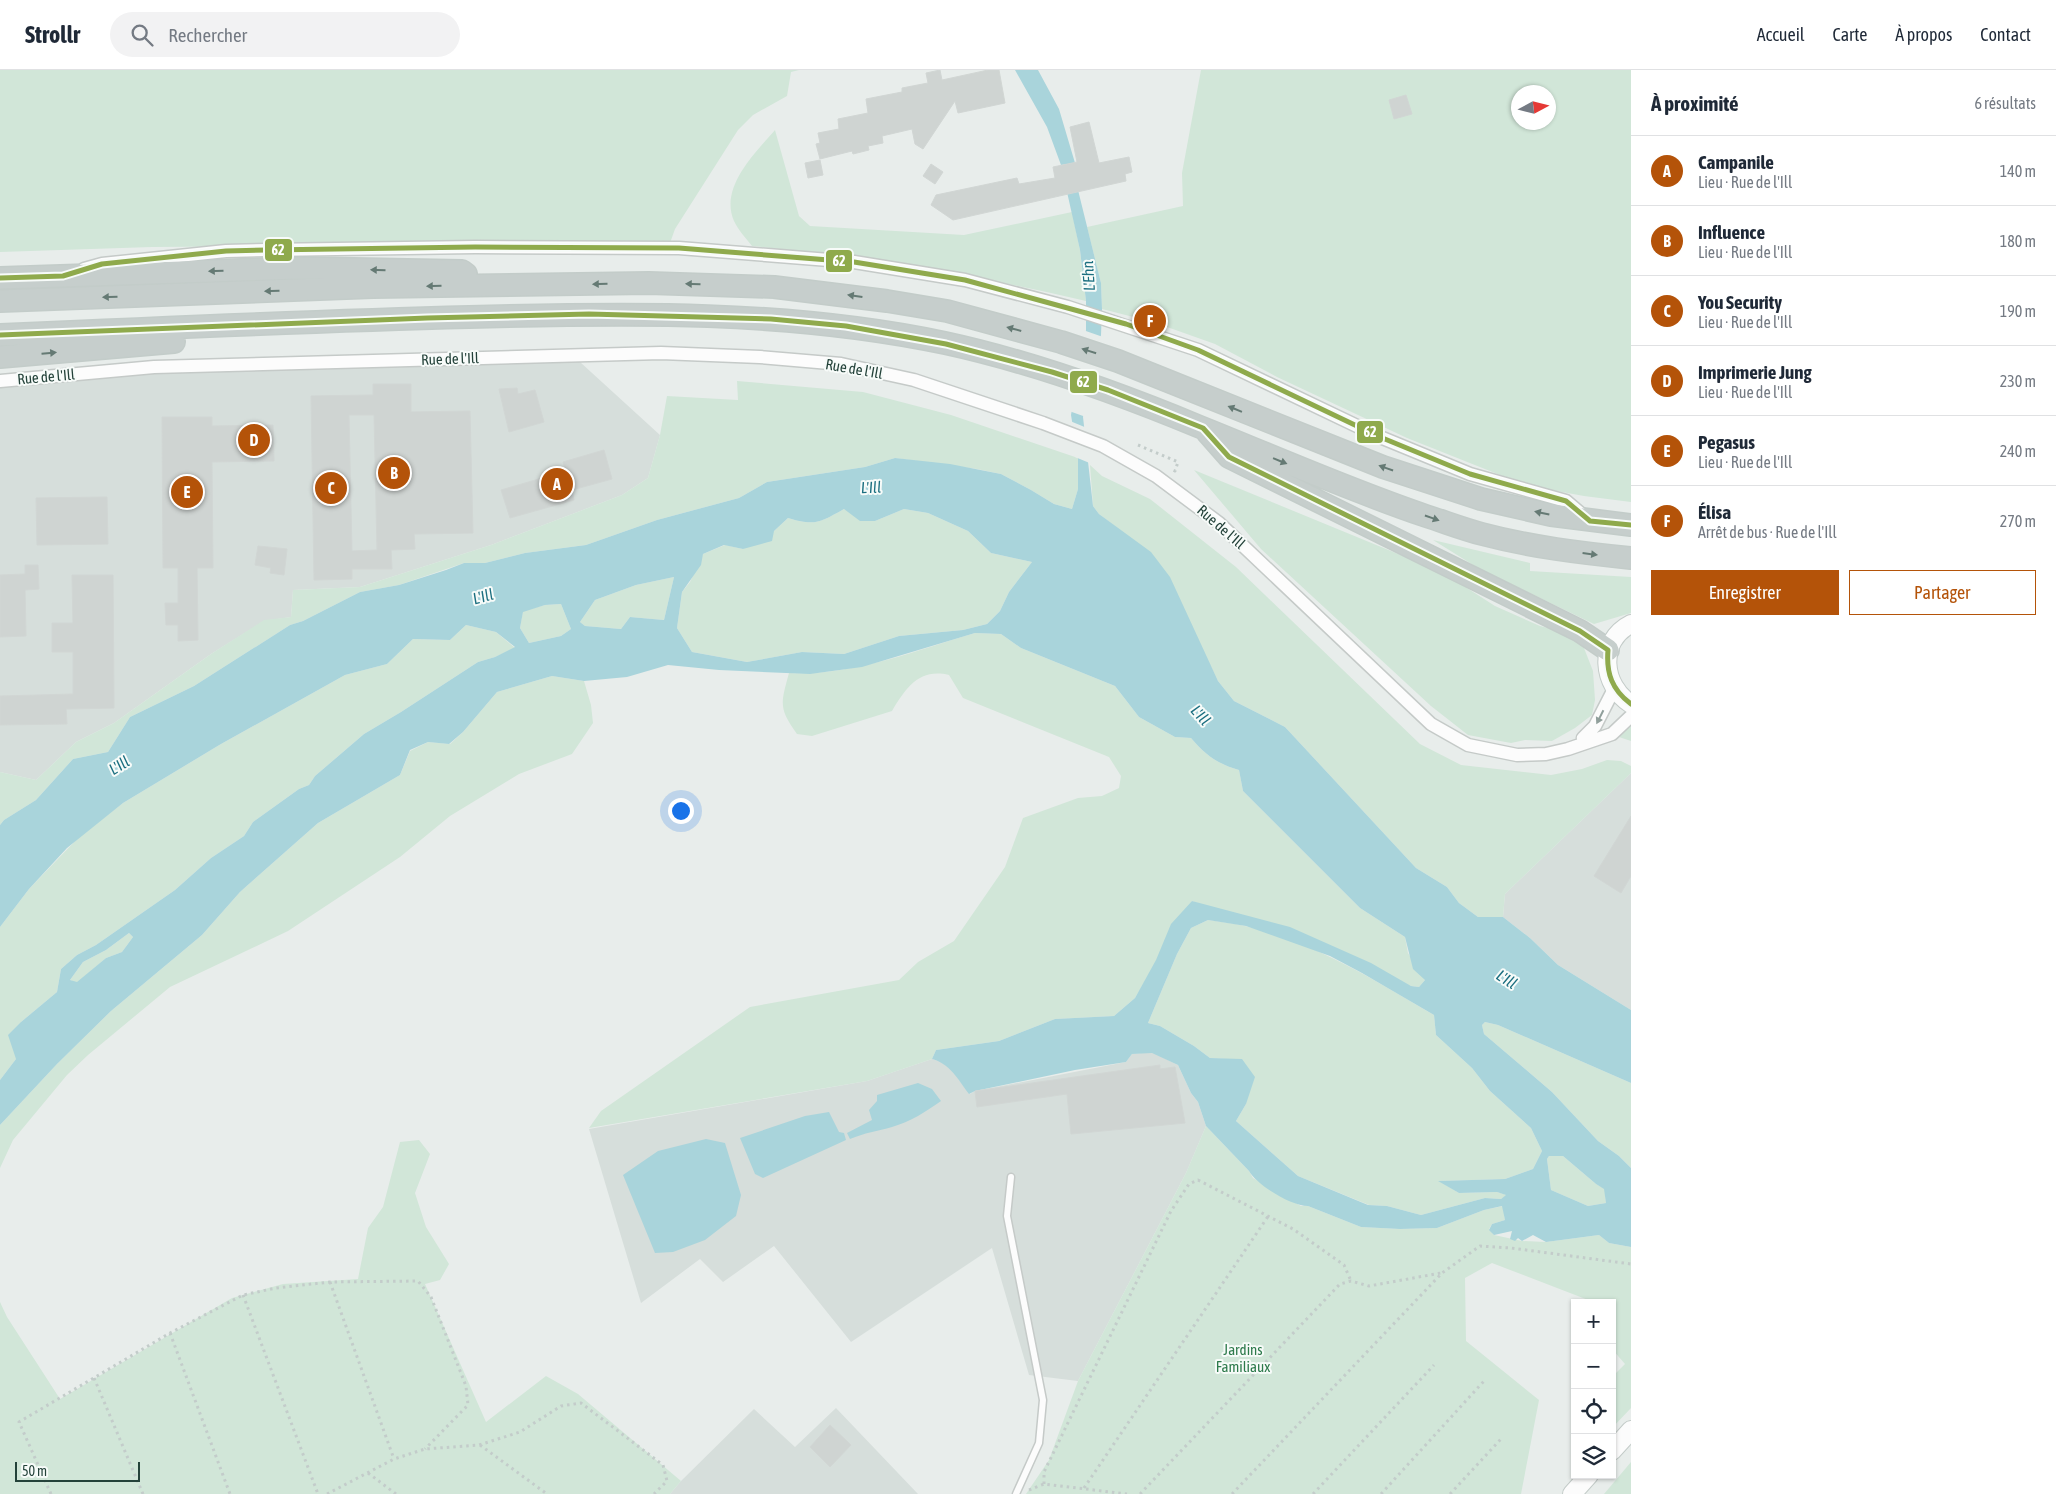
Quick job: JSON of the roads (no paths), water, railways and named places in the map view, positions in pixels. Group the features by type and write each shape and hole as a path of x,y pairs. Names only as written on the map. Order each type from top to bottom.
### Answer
{"highway":[{"path":"0,278 318,268 462,272 483,285"},
{"path":"0,301 483,285 717,284 826,292 947,311 1061,342 1118,361 1382,467 1481,499 1551,515 1631,525"},
{"path":"0,335 589,314 670,314 771,319 846,326 946,344 1052,372 1108,390 1376,499 1482,534 1549,549 1631,558"},
{"path":"0,357 147,344 270,338 306,323"},
{"path":"1203,428 1229,457 1580,630 1608,650"}],"main road":[{"path":"1631,624 1615,637 1608,650 1607,670 1614,689 1631,704"},
{"path":"1616,1447 1631,1430"},
{"path":"1572,1494 1585,1479"}],"street":[{"path":"64,276 102,264 242,251 475,247 679,248 854,262 965,280 1126,324 1198,350 1380,438 1470,474 1566,501 1590,521"},
{"name":"Rue de l'Ill","path":"0,381 154,367 661,353 760,357 841,364 914,380 1043,423 1103,446 1156,476 1219,523 1430,724 1468,745 1517,755 1546,754 1568,749 1612,734 1631,716"},
{"path":"1586,742 1583,738 1595,726 1614,689"}],"lane":[{"path":"1011,1177 1007,1216 1043,1400 1039,1443 1016,1494"}],"water":[{"path":"1015,70 1038,70 1059,109 1075,163 1061,165 1047,127"},
{"path":"1078,190 1101,283 1101,335 1083,417 1093,506 1099,514 1151,552 1170,577 1218,681 1234,701 1285,727 1416,868 1447,887 1459,903 1478,917 1503,917 1530,938 1558,965 1631,1010 1631,1083 1498,1025 1485,1022 1482,1025 1484,1034 1552,1092 1598,1141 1619,1156 1631,1168 1631,1247 1609,1243 1599,1235 1546,1242 1533,1235 1522,1241 1518,1238 1515,1241 1510,1239 1512,1231 1494,1235 1489,1230 1492,1224 1505,1220 1502,1206 1484,1210 1437,1228 1400,1229 1361,1227 1308,1206 1284,1199 1253,1177 1206,1126 1198,1102 1191,1093 1178,1065 1152,1053 1132,1054 1126,1062 1075,1070 975,1091 969,1094 949,1068 932,1059 936,1050 999,1041 1055,1019 1114,1016 1135,998 1156,960 1171,924 1192,901 1290,927 1371,963 1411,986 1419,987 1425,980 1413,969 1405,937 1360,908 1243,791 1239,770 1212,758 1191,738 1175,737 1139,717 1115,686 1021,648 1001,634 975,633 862,667 810,674 719,670 668,665 627,677 584,681 552,676 497,692 463,732 449,744 428,742 410,750 400,775 318,823 240,892 202,935 111,1011 57,1064 0,1125 0,1080 16,1059 8,1035 57,992 61,969 77,955 96,945 175,890 211,858 244,836 253,822 299,789 309,785 315,776 364,734 478,662 495,657 515,647 496,632 466,625 450,640 413,639 387,664 345,675 221,744 123,803 67,848 29,889 0,927 0,825 4,820 36,800 73,759 108,752 130,717 194,686 290,625 303,621 360,592 399,585 464,563 485,563 525,553 586,545 657,520 739,498 767,482 865,467 895,458 950,464 1001,474 1054,504 1072,509 1078,489 1078,458 1071,415 1086,330 1086,301 1080,250 1067,192","holes":["844,509 860,521 875,521 904,509 928,513 968,531 991,553 1032,562 1009,592 1000,611 987,624 963,630 899,636 844,654 802,652 747,662 692,652 677,628 682,592 701,565 703,554 724,545 743,549 772,541 774,531 788,518 805,522 822,520","674,577 664,620 630,617 621,629 585,626 580,622 595,600 636,585","561,604 571,629 561,636 529,643 520,628 523,612 545,605","1208,920 1246,926 1330,956 1434,1015 1436,1035 1472,1068 1490,1091 1531,1128 1542,1151 1533,1169 1505,1179 1438,1181 1459,1193 1497,1192 1506,1195 1501,1199 1485,1198 1421,1215 1387,1206 1368,1205 1298,1176 1236,1121 1246,1104 1255,1077 1242,1059 1210,1058 1160,1026 1148,1023 1177,954 1191,928","129,933 133,937 122,952 106,958 77,982 70,980 83,962 106,950","1549,1156 1563,1156 1604,1189 1606,1203 1588,1206 1551,1190 1547,1159"]},
{"path":"918,1083 932,1089 941,1101 905,1122 850,1139 847,1133 872,1120 869,1110 877,1101 877,1095"},
{"path":"829,1112 839,1132 844,1133 846,1140 763,1178 755,1174 740,1138 805,1116"},
{"path":"706,1139 725,1143 741,1195 736,1216 705,1240 673,1252 655,1253 623,1175 658,1151"}],"place":[{"name":"Élisa","path":"1150,321"},
{"name":"Imprimerie Jung","path":"254,440"},
{"name":"Influence","path":"394,473"},
{"name":"Campanile","path":"557,484"},
{"name":"You Security","path":"331,488"},
{"name":"Pegasus","path":"187,492"}],"water label":[{"name":"L'Ehn","path":"1088,276"},
{"name":"L'Ill","path":"871,487"},
{"name":"L'Ill","path":"483,596"},
{"name":"L'Ill","path":"1201,715"},
{"name":"L'Ill","path":"119,765"},
{"name":"L'Ill","path":"1507,979"}],"park label":[{"name":"Jardins Familiaux","path":"1243,1358"}]}
